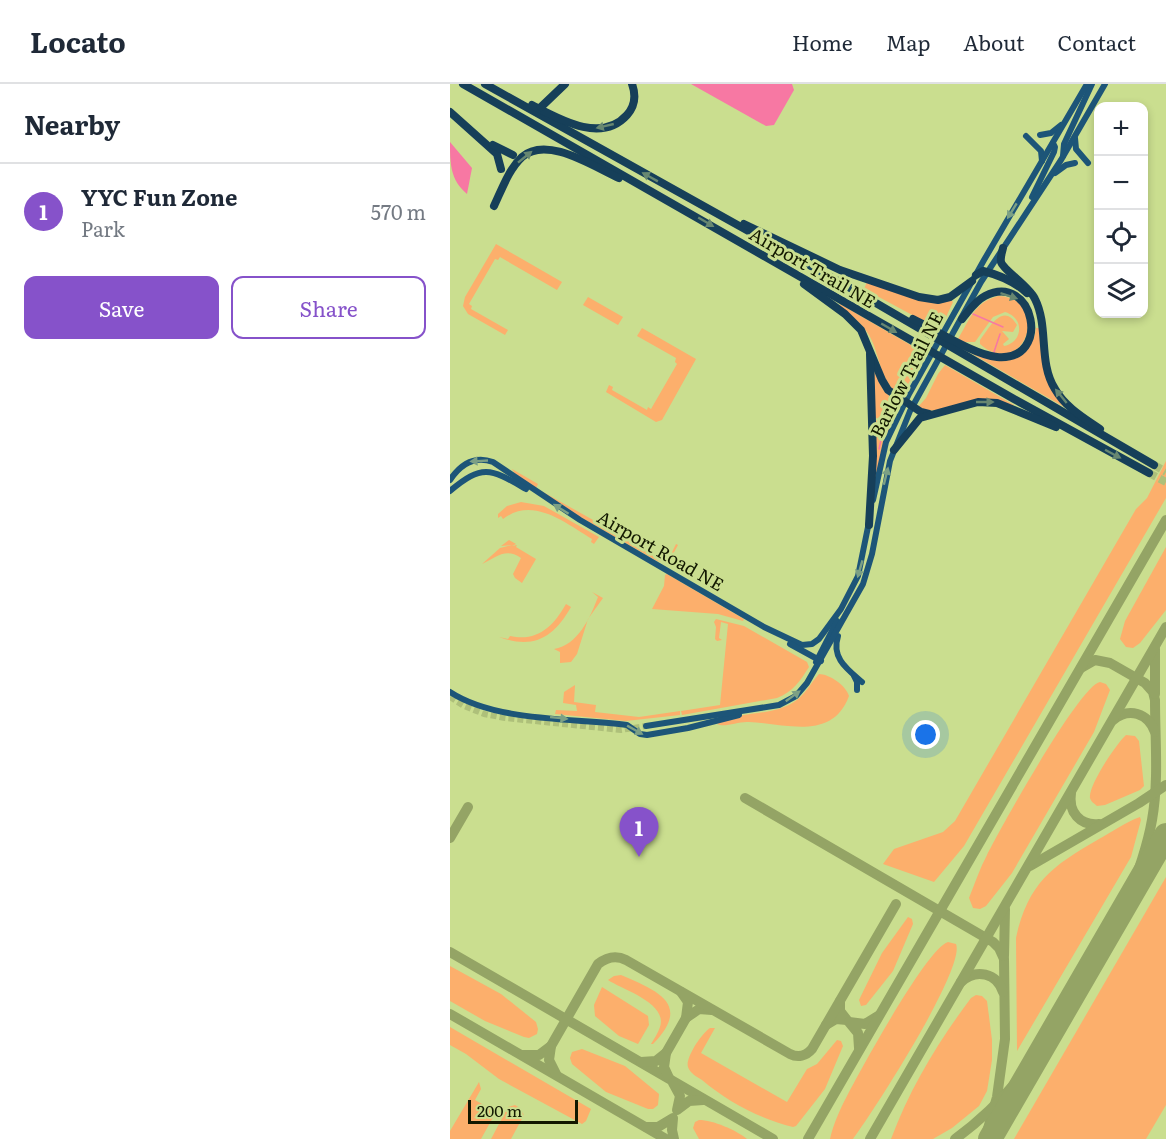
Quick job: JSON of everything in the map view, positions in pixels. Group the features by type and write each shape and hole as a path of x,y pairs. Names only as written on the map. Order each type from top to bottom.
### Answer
{"highway":[{"name":"Airport Trail NE","path":"463,84 1149,473"},
{"name":"Airport Trail NE","path":"485,84 845,285 1154,465"},
{"path":"493,84 558,119 593,129 609,126 625,117 634,100 632,84"},
{"path":"541,107 565,84"},
{"path":"450,111 499,157 501,169"},
{"path":"479,137 513,155"},
{"path":"494,206 517,162 529,152 540,149 554,150 574,157 664,198"},
{"path":"701,206 840,270 919,297 938,300 950,297 982,271 1017,284 1028,293 1038,308"},
{"path":"748,246 845,314 861,330 885,386 892,394 929,414"},
{"path":"1003,248 1002,265 1028,288 1036,301 1043,326 1048,374 1055,389 1070,407 1140,457"},
{"path":"845,285 974,350 992,356 1006,357 1019,352 1029,340 1033,328 1031,315 1024,303 1004,293 983,297 962,319"},
{"path":"869,347 873,456 869,525"},
{"path":"894,450 916,421 929,414 940,413 970,403 989,401 1071,434 1077,434"}],"main road":[{"name":"Barlow Trail NE","path":"818,662 845,618 866,575 883,488 908,404 927,361 1087,84"},
{"path":"1063,157 1064,144 1092,84"},
{"name":"Barlow Trail NE","path":"764,627 795,643 812,644 822,636 841,609 858,576 883,452 890,430 934,366 987,272 1063,157 1105,84"},
{"path":"1040,135 1055,131 1066,120"},
{"path":"1026,136 1038,147 1042,161"},
{"path":"1075,136 1076,149 1088,163"},
{"path":"1028,208 1054,152 1053,143"},
{"path":"1048,180 1066,165 1075,164"},
{"name":"Airport Road NE","path":"450,480 457,470 468,462 488,460 513,474 543,497"},
{"name":"Airport Road NE","path":"450,491 468,476 487,471 500,474 764,627"},
{"path":"450,692 476,706 495,711 625,725 645,735 688,728 791,700 805,687 841,609"},
{"path":"845,618 837,638 836,648 839,660 856,679 856,690"},
{"path":"764,627 818,662"},
{"path":"848,670 862,682"},
{"path":"646,726 756,710"}],"shaded area":[{"path":"691,84 792,84 794,90 774,125 766,126"},
{"path":"450,142 472,168 467,194 454,177"},
{"path":"496,244 562,282 557,290 500,257 498,260 495,259 469,304 472,306 471,309 508,330 505,335 468,314 463,306 465,297"},
{"path":"867,282 939,303 951,300 953,302 940,330 864,289"},
{"path":"998,296 1015,300 1025,310 1028,322 1026,335 1020,346 1009,353 996,353 980,344 980,340 988,329 1002,316 1012,318 1017,325 1013,332 1002,331 1009,339 1003,344 1004,346 1015,340 1019,330 1018,324 1016,319 1005,312 993,317 975,342 958,339 978,307"},
{"path":"588,297 623,317 618,325 583,305"},
{"path":"840,304 926,354 901,396 888,384 873,343 866,331 856,319 839,306"},
{"path":"642,328 696,359 662,420 656,422 606,392 609,385 613,387 612,390 647,410 648,407 651,409 677,364 676,358 637,336"},
{"path":"1036,328 1040,328 1042,354 1066,408 962,348 994,360 1009,359 1017,356 1030,345"},
{"path":"945,365 1014,405 1002,402 928,411 918,407 926,398"},
{"path":"874,371 884,391 897,403 882,418 875,418"},
{"path":"900,404 874,483 875,421 891,416"},
{"path":"1166,461 1166,498 964,846 934,882 883,864 894,849 943,832 955,821 1136,509 1147,498"},
{"path":"512,469 538,484 536,488 515,474"},
{"path":"537,489 659,557 671,554 676,544 678,545 668,560 657,561"},
{"path":"521,502 544,506 599,537 594,544 591,542 592,539 571,526 549,514 537,511 526,510 503,519 501,516 498,518 498,514 507,506"},
{"path":"509,540 516,544 512,546 517,545 516,547 536,559 522,583 513,574 521,558 515,555 505,553 482,564 500,548 512,545 501,546"},
{"path":"1166,547 1166,610 1140,643 1133,648 1126,647 1120,639 1125,621"},
{"path":"667,574 744,619 743,621 718,614 652,609 664,586"},
{"path":"592,592 603,598 589,618 598,597"},
{"path":"566,604 571,607 558,626 542,638 523,642 511,641 499,637 508,639 510,636 536,635 556,620"},
{"path":"716,619 744,626 807,662 809,667 792,689 783,696 682,715 681,711 720,705 728,624 721,622 719,638 722,640 717,641 714,622"},
{"path":"588,620 577,654 571,662 560,663 560,652 554,649 570,642"},
{"path":"819,674 837,681 849,696 841,710 831,720 806,727 749,722 717,724 735,717 785,707 801,696"},
{"path":"1100,682 1106,684 1110,690 1094,732 1012,873 986,906 980,909 973,908 969,898 984,860 1007,817 1059,731 1090,689"},
{"path":"575,685 574,702 596,705 595,712 639,717 680,711 680,715 626,721 555,714 556,710 577,711 576,705 563,703 564,692"},
{"path":"1126,735 1135,736 1139,741 1144,786 1140,790 1105,805 1097,806 1090,798 1093,784"},
{"path":"1140,817 1131,857 1017,1051 1016,938 1027,903 1044,878 1068,858 1124,824"},
{"path":"1166,877 1166,1105 1146,1139 1014,1139"},
{"path":"908,917 912,919 913,924 893,971 866,1005 861,1006 859,1000 882,953"},
{"path":"948,942 956,944 955,958 947,981 897,1073 853,1139 830,1139 844,1101 865,1062 925,965 938,949"},
{"path":"450,966 501,994 536,1022 537,1034 529,1038 524,1037 485,1021 450,1001"},
{"path":"621,975 658,993 666,1000 670,1009 670,1019 653,1044 651,1044 660,1027 661,1018 651,1004 643,998 608,980"},
{"path":"602,987 648,1016 649,1025 638,1044 619,1036 595,1016 594,1005"},
{"path":"976,995 982,996 987,1001 992,1040 992,1060 987,1091 979,1106 952,1128 933,1139 891,1139 907,1102 936,1049 971,998"},
{"path":"450,1027 591,1109 586,1121 582,1124 499,1079 450,1045"},
{"path":"710,1028 715,1028 701,1053 787,1102 807,1069 817,1064 837,1040 841,1041 843,1046 825,1089 793,1127 745,1109 690,1071 689,1058 699,1040"},
{"path":"582,1049 625,1066 659,1094 658,1105 653,1109 648,1109 606,1092 572,1064 570,1058 572,1052"},
{"path":"479,1082 481,1089 475,1100 496,1112 481,1139 450,1139 450,1131"},
{"path":"515,1105 524,1115 511,1139 491,1139 508,1107"},
{"path":"699,1120 724,1126 747,1139 699,1139 693,1128 695,1122"}],"waterway":[{"path":"973,314 1003,327"},
{"path":"994,352 1000,334"},
{"path":"879,449 885,422"}],"taxiway":[{"path":"808,1139 1166,520"},
{"path":"870,1139 1166,627"},
{"path":"1155,649 1155,694"},
{"path":"1081,668 1095,660 1110,663 1145,683 1153,692 1155,700 1154,805 1150,831 1126,904"},
{"path":"1113,720 1125,714 1137,714 1148,720 1155,732"},
{"path":"1030,866 1166,785"},
{"path":"1071,793 1071,806 1077,816 1086,823 1099,824"},
{"path":"745,798 993,942 999,948 1004,959 1005,1039 997,1097 985,1139"},
{"path":"450,838 468,807"},
{"path":"551,1046 598,964 615,957 626,960 790,1054 805,1055 812,1049 896,904"},
{"path":"1004,956 1005,909"},
{"path":"450,952 773,1139"},
{"path":"961,982 973,975 985,975 996,980 1003,992"},
{"path":"681,992 688,1002 686,1018 699,1009 712,1010"},
{"path":"826,1025 836,1019 847,1020 840,1011 840,1001"},
{"path":"450,1014 666,1139"},
{"path":"859,1048 858,1033 849,1022 865,1024 878,1016"},
{"path":"666,1053 686,1018"},
{"path":"523,1055 539,1055 551,1046 549,1060 556,1074"},
{"path":"955,1139 1002,1098 1041,1051"},
{"path":"641,1062 656,1061 666,1053 664,1067 669,1078"},
{"path":"673,1083 680,1096 677,1110 689,1101 703,1100"},
{"path":"646,1127 658,1127 673,1118 674,1139"}],"runway":[{"path":"990,1139 1166,835"}],"tunnel":[{"path":"1154,465 1166,472"},
{"path":"1149,473 1166,482"},
{"path":"450,697 484,714 505,718 621,730 646,726"}],"place":[{"name":"YYC Fun Zone","path":"639,857"}]}
